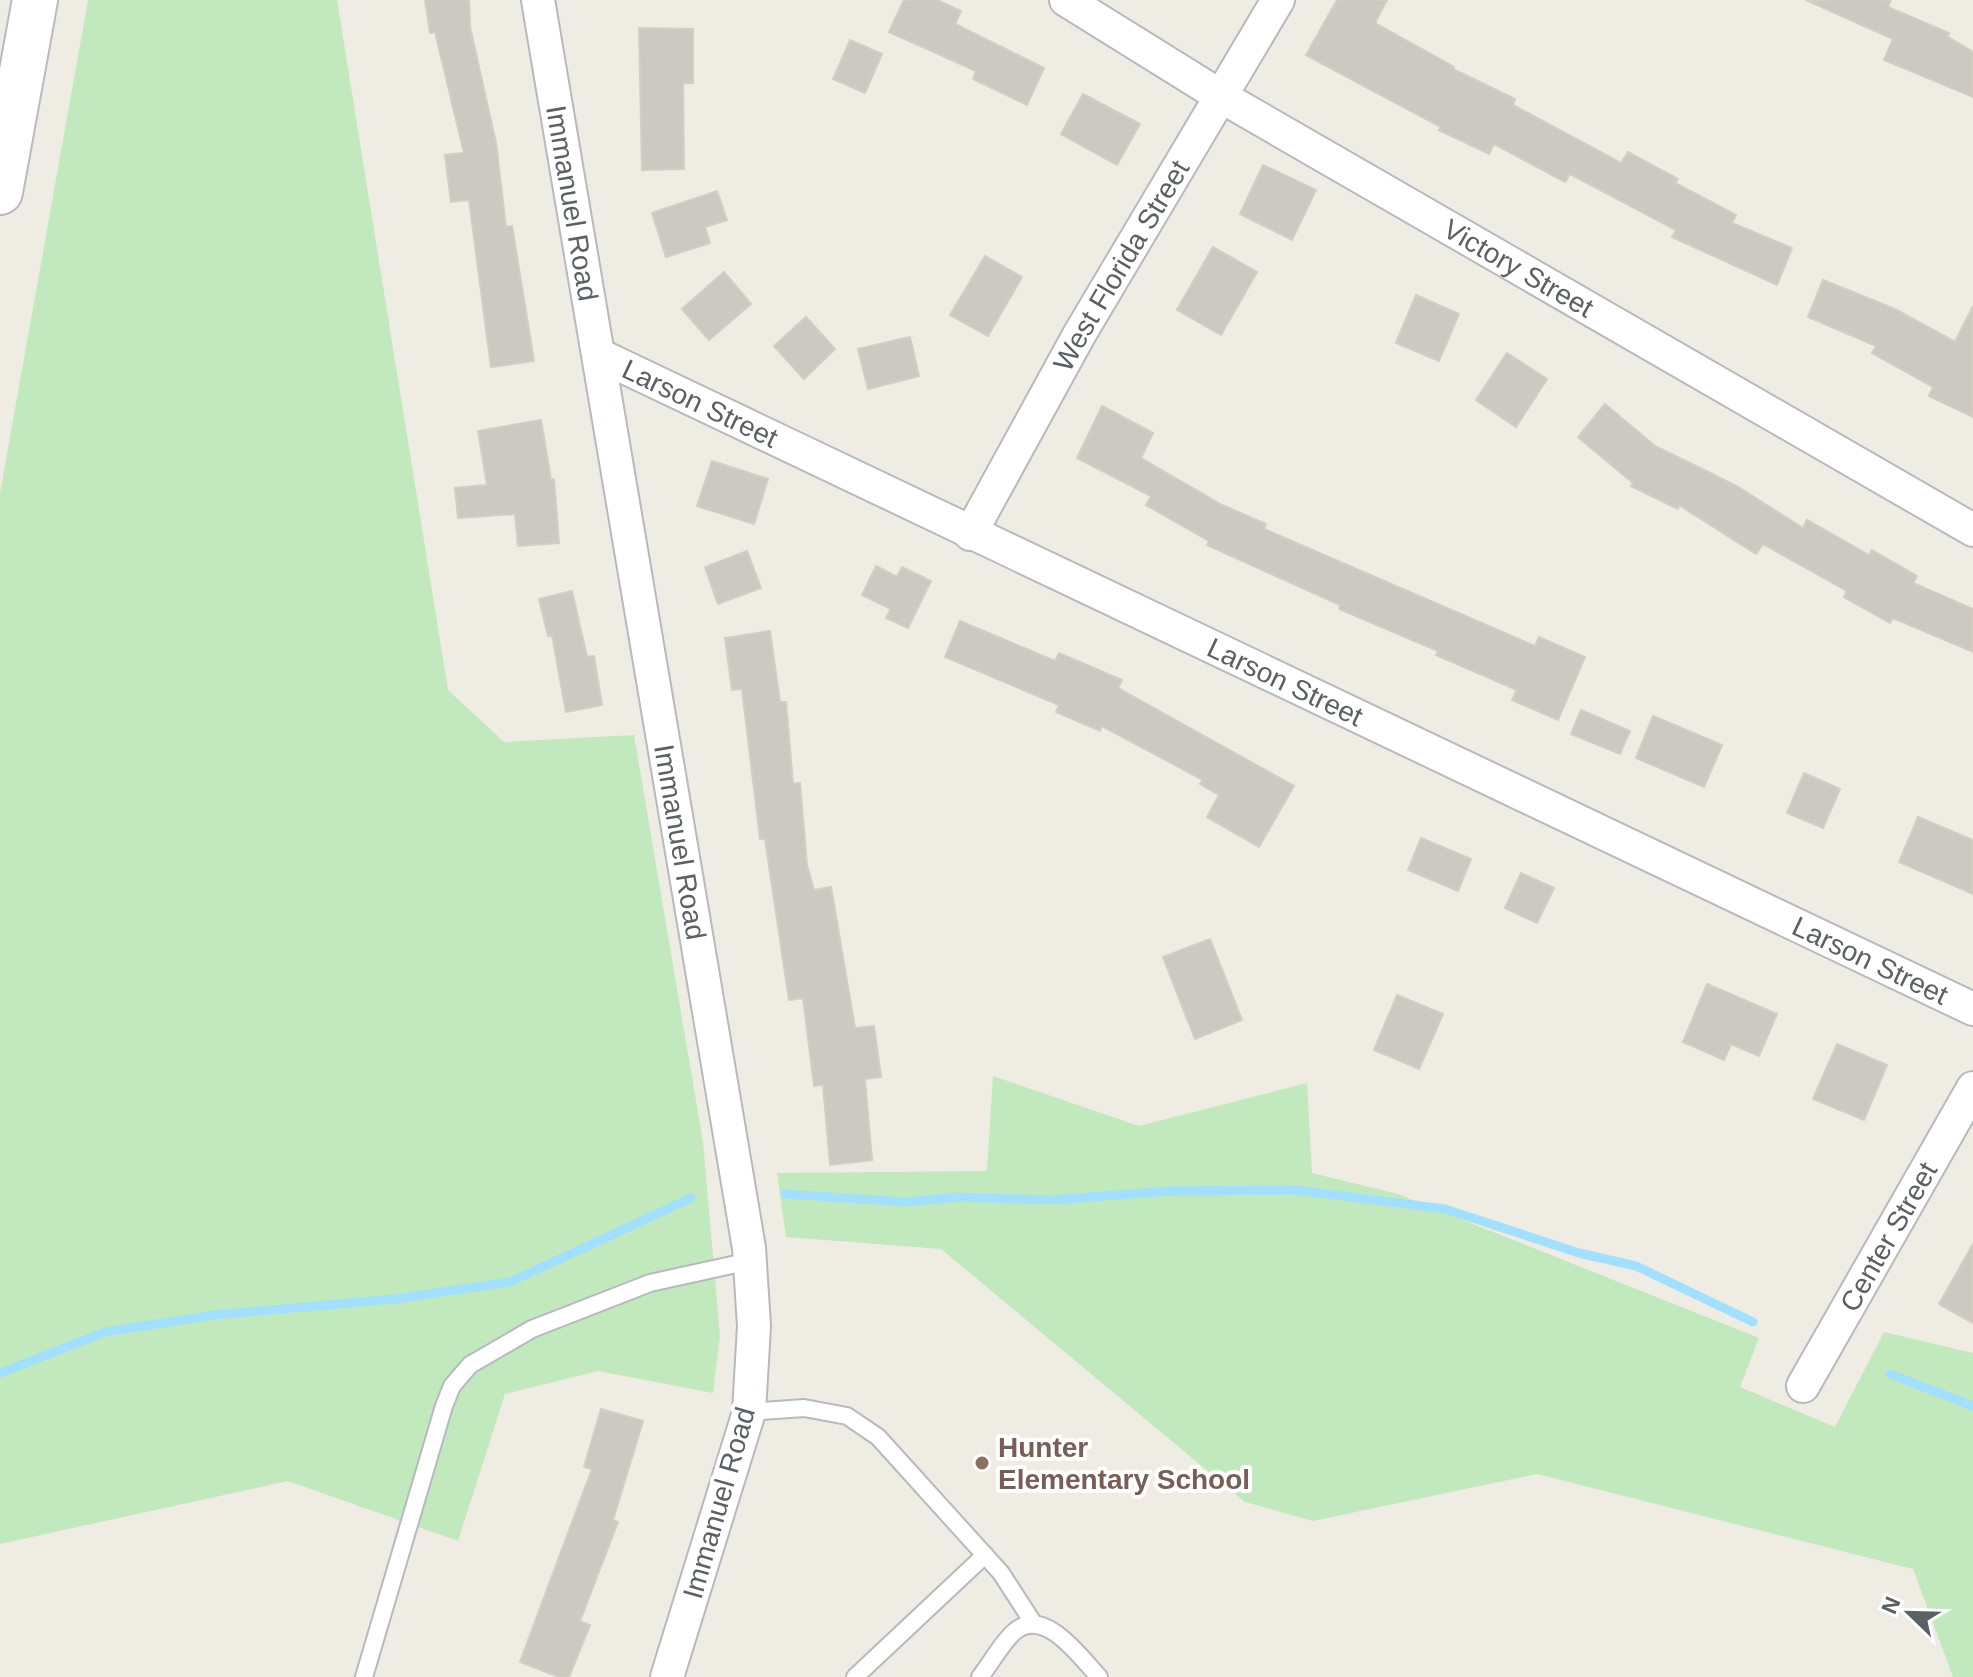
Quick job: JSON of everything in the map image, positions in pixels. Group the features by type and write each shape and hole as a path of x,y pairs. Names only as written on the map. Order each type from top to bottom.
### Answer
{"main road":[{"path":"0,192 35,0"}],"street":[{"name":"Immanuel Road","path":"538,0 750,1261 754,1326 749,1412 667,1677"},
{"name":"Victory Street","path":"1066,0 1222,97 1973,530"},
{"name":"West Florida Street","path":"970,534 1079,335 1278,0"},
{"name":"Larson Street","path":"599,355 1973,1009"},
{"name":"Center Street","path":"1803,1386 1973,1088"}],"lane":[{"path":"364,1677 444,1406 452,1386 470,1365 532,1329 650,1283 750,1261"},
{"path":"749,1412 804,1408 847,1416 878,1437 985,1555 1034,1624 1055,1631 1099,1677"},
{"path":"855,1677 985,1555"},
{"path":"980,1677 1016,1630 1034,1624"}],"green space":[{"path":"88,0 337,0 448,690 504,742 634,735 703,1142 720,1336 713,1393 598,1371 505,1394 458,1541 288,1481 0,1544 0,493"},
{"path":"993,1076 1139,1126 1307,1083 1312,1173 1398,1194 1759,1338 1740,1387 1835,1427 1884,1332 1973,1353 1973,1677 1953,1677 1913,1569 1537,1474 1313,1521 1245,1502 941,1249 786,1237 777,1173 987,1171"}],"building":[{"path":"425,0 469,0 470,27 496,143 506,227 512,226 534,361 491,367 469,200 451,202 445,155 464,153 435,32 430,33"},
{"path":"904,0 937,0 961,11 955,24 1044,68 1027,105 973,79 976,71 889,32"},
{"path":"1337,0 1387,0 1375,23 1453,69 1515,99 1513,105 1621,163 1628,152 1678,179 1675,183 1736,215 1732,223 1792,248 1777,285 1672,237 1676,230 1570,174 1565,182 1494,144 1489,154 1439,130 1441,127 1306,55"},
{"path":"1806,0 1891,0 1888,7 1949,33 1948,37 1973,52 1973,97 1884,60 1893,39"},
{"path":"639,28 693,29 693,83 683,83 684,169 642,170"},
{"path":"850,40 882,54 865,93 833,79"},
{"path":"1083,94 1140,124 1117,165 1061,134"},
{"path":"1263,165 1316,190 1292,240 1240,214"},
{"path":"717,191 727,220 705,227 710,243 666,257 652,213"},
{"path":"1213,247 1257,272 1221,335 1177,310"},
{"path":"985,256 1022,277 988,336 950,315"},
{"path":"724,272 751,304 709,340 682,309"},
{"path":"1823,280 1895,309 1955,342 1973,306 1973,417 1929,396 1933,387 1872,353 1876,346 1808,317"},
{"path":"1416,295 1459,314 1439,361 1396,343"},
{"path":"806,317 835,349 804,379 774,346"},
{"path":"910,337 919,376 868,389 858,349"},
{"path":"1507,353 1547,379 1516,427 1476,400"},
{"path":"1605,404 1655,446 1735,485 1803,528 1807,520 1869,555 1872,550 1917,576 1913,583 1973,609 1973,652 1893,618 1890,623 1844,597 1847,591 1763,544 1756,554 1679,505 1678,509 1631,486 1633,483 1578,437"},
{"path":"1102,406 1153,433 1141,458 1222,505 1266,524 1264,529 1535,646 1539,637 1585,657 1558,720 1512,700 1517,690 1436,655 1438,651 1339,609 1340,605 1207,545 1209,541 1146,505 1151,496 1077,458"},
{"path":"541,420 551,480 554,479 559,543 518,546 515,514 458,518 455,488 487,485 478,431"},
{"path":"712,461 768,479 754,524 697,506"},
{"path":"747,551 761,588 718,604 705,567"},
{"path":"876,566 897,577 902,567 931,581 908,628 886,618 891,609 862,595"},
{"path":"572,591 587,657 594,656 602,705 566,712 552,635 548,636 539,599"},
{"path":"960,621 1055,661 1059,653 1122,680 1118,688 1294,786 1259,847 1207,817 1219,795 1200,784 1203,780 1102,726 1100,731 1056,712 1059,705 945,657"},
{"path":"770,631 780,702 786,702 793,784 800,783 807,865 814,890 831,887 855,1028 874,1026 881,1077 865,1079 872,1160 830,1165 823,1085 814,1086 803,998 789,1000 765,839 760,839 742,689 732,690 725,638"},
{"path":"1581,710 1630,731 1620,754 1571,734"},
{"path":"1653,716 1722,745 1704,787 1636,758"},
{"path":"1804,773 1840,789 1823,828 1787,813"},
{"path":"1918,817 1973,840 1973,894 1899,862"},
{"path":"1421,838 1471,859 1458,891 1408,870"},
{"path":"1521,873 1554,888 1537,923 1505,908"},
{"path":"1210,939 1242,1020 1195,1039 1163,957"},
{"path":"1707,984 1777,1014 1759,1056 1731,1044 1724,1060 1683,1042"},
{"path":"1397,995 1443,1014 1419,1069 1374,1050"},
{"path":"1837,1044 1887,1065 1864,1120 1813,1099"},
{"path":"1973,1244 1973,1323 1939,1304"},
{"path":"601,1409 643,1421 613,1520 618,1522 580,1621 590,1625 569,1677 559,1677 520,1662 592,1469 584,1467"}],"waterway":[{"path":"785,1194 906,1202 959,1197 1051,1200 1171,1191 1295,1190 1445,1209 1579,1253 1636,1266 1753,1322"},
{"path":"0,1373 105,1332 214,1315 395,1299 510,1282 691,1198"},
{"path":"1890,1374 1973,1406"}],"place":[{"name":"Hunter Elementary School","path":"982,1463"}]}
